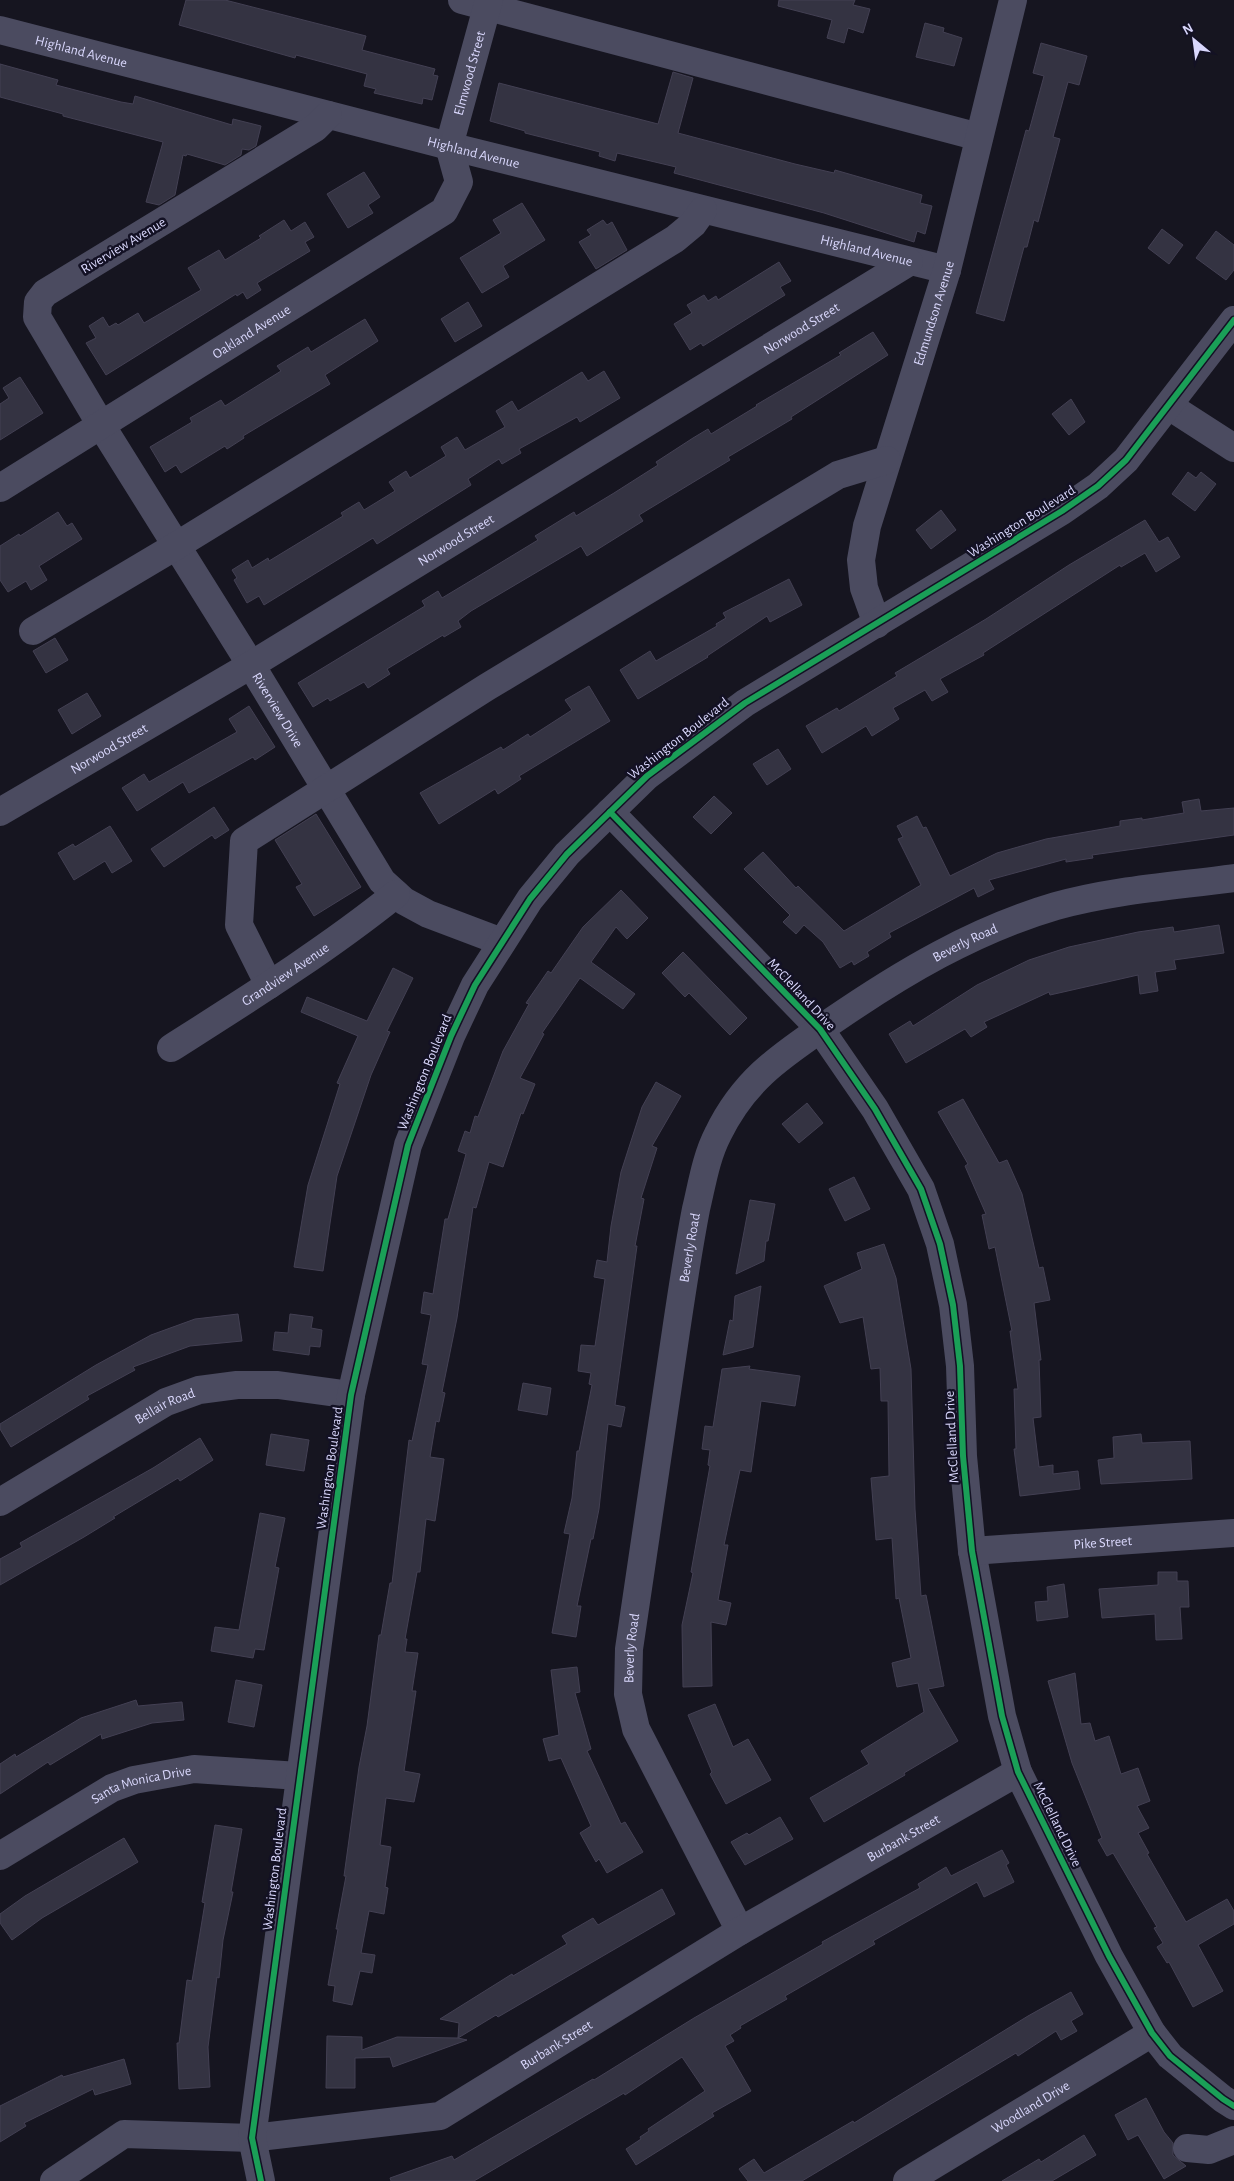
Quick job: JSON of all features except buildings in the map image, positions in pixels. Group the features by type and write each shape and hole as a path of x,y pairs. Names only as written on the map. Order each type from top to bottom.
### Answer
{"street":[{"name":"Edmundson Avenue","path":"877,624 864,588 861,560 867,526 947,270 1013,0"},
{"path":"480,2 979,137"},
{"name":"Elmwood Street","path":"449,146 480,2"},
{"name":"Highland Avenue","path":"0,30 449,146 947,270"},
{"name":"Riverview Avenue","path":"101,425 37,316 38,302 45,293 316,128 328,115"},
{"name":"Oakland Avenue","path":"0,488 444,211 459,182 449,146"},
{"path":"33,631 176,546 675,239 693,224 703,210"},
{"name":"Norwood Street","path":"0,812 251,665 909,262"},
{"name":"Washington Boulevard","path":"261,2181 252,2138 351,1395 408,1145 451,1036 475,985 530,899 567,854 655,770 744,703 1062,511 1098,486 1126,460 1234,320"},
{"path":"1169,406 1234,448"},
{"name":"Riverview Drive","path":"101,425 251,665 382,881 404,901 428,914 502,942"},
{"path":"270,985 239,925 244,841 496,682 838,475 887,460"},
{"name":"McClelland Drive","path":"610,812 820,1029 875,1109 921,1190 940,1244 953,1305 960,1366 963,1456 972,1551 1002,1716 1018,1772 1109,1956 1152,2033 1170,2056 1234,2106"},
{"name":"Beverly Road","path":"740,1931 636,1730 628,1694 630,1649 686,1259 703,1175 716,1137 730,1111 749,1085 781,1055 885,984 952,947 1010,921 1059,906 1116,894 1234,878"},
{"name":"Grandview Avenue","path":"171,1048 270,985 356,926 396,894"},
{"name":"Bellair Road","path":"0,1502 166,1402 199,1390 237,1385 278,1385 351,1395"},
{"name":"Pike Street","path":"972,1551 1234,1533"},
{"name":"Santa Monica Drive","path":"0,1856 112,1788 134,1780 194,1769 299,1776"},
{"name":"Burbank Street","path":"54,2181 124,2134 252,2138 440,2116 740,1931 1018,1772"},
{"name":"Woodland Drive","path":"907,2181 1152,2033"},
{"path":"1187,2148 1209,2150 1234,2140"}],"cycle path":[{"path":"261,2181 252,2138 351,1395 408,1145 451,1036 475,985 530,899 567,854 647,776 745,703 1062,511 1098,486 1126,460 1234,320"},
{"path":"610,812 820,1029 875,1109 921,1189 940,1244 953,1305 960,1366 963,1456 972,1551 1002,1716 1018,1772 1109,1956 1152,2033 1170,2056 1234,2106"}]}
